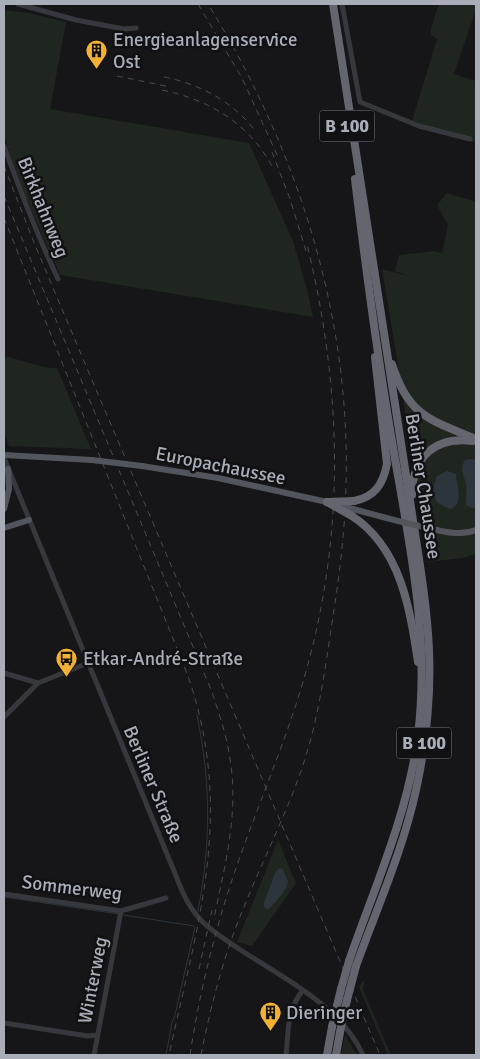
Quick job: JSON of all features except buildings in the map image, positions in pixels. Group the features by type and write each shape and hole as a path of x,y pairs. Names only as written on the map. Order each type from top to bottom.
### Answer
{"highway":[{"name":"Berliner Chaussee","path":"327,1055 336,1006 349,961 408,791 418,734 422,689 419,608 374,325 329,4"},
{"name":"Berliner Chaussee","path":"333,4 424,591 429,651 428,698 424,744 416,792 356,966 336,1055"},
{"path":"353,509 377,489 385,476 387,464 376,375 374,325"},
{"path":"384,335 400,386 409,402 422,414 438,424 476,440"},
{"path":"412,514 413,478 422,457 431,448 444,442 460,439 476,440"},
{"path":"327,502 353,509"},
{"path":"327,502 353,509 385,548 400,580 408,605 422,689"}],"main road":[{"name":"Europachaussee","path":"4,456 92,460 142,466 218,478 327,502"},
{"path":"4,509 9,489 8,469"},
{"path":"353,509 456,534 476,530"},
{"path":"4,528 29,520"}],"street":[{"path":"18,4 76,20 124,29 136,28"},
{"path":"342,4 360,102 420,126 470,139"},
{"name":"Birkhahnweg","path":"4,146 18,188 58,279"},
{"name":"Berliner Straße","path":"4,456 183,893 194,914 223,938 302,991 341,1021 356,1041 363,1055"},
{"path":"4,717 38,683 88,663"},
{"path":"4,673 38,683"},
{"name":"Sommerweg","path":"4,894 120,913 166,898"},
{"name":"Winterweg","path":"94,1055 120,913"},
{"path":"286,1055 291,1010 302,991"},
{"path":"4,1023 88,1036 97,1035"}],"shaded area":[{"path":"439,4 476,4 454,74 476,81 476,142 468,141 412,121 437,39 431,35 431,28"},
{"path":"4,10 29,13 66,22 50,109 249,143 293,241 313,317 60,275 17,177 4,135"},
{"path":"447,193 476,202 476,554 463,558 428,562 382,269 409,276 395,271 399,255 434,251 442,253 448,225 437,205"},
{"path":"4,356 49,368 57,368 91,449 9,446 4,433"},
{"path":"465,460 476,460 476,508 466,505 466,486 462,469"},
{"path":"447,471 456,474 459,498 451,509 436,501 433,493 437,476"},
{"path":"278,840 296,883 252,946 237,942"},
{"path":"279,868 283,869 288,881 280,897 268,910 264,907 264,903 275,873"},
{"path":"365,979 363,990 391,1055 388,1055 359,987"},
{"path":"345,1035 357,1055 341,1055"}],"waterway":[{"path":"197,715 205,765 208,813 205,861 198,911"},
{"path":"4,897 119,914"},
{"path":"123,915 194,926"},
{"path":"166,1055 195,927"}],"railway":[{"path":"198,4 242,78 278,157"},
{"path":"201,1055 230,943 292,796 310,742 321,692 337,589 343,538 346,486 345,422 339,359 328,296 312,235 292,175 268,116 240,59 208,4"},
{"path":"117,76 170,87"},
{"path":"164,77 190,84 227,103 256,132"},
{"path":"162,90 196,100 227,116 253,139 264,152 273,168"},
{"path":"272,152 290,199 306,251"},
{"path":"4,166 89,373 380,1055"},
{"path":"4,196 212,692 227,742 232,779 232,819 230,839 214,918"},
{"path":"4,218 188,676 202,726 209,774 210,821 207,867 191,959 169,1055"},
{"path":"190,1055 202,989 219,923 241,854 305,675 328,567 333,514 333,406 319,298 307,244"},
{"path":"199,969 212,910"}],"place":[{"name":"Energieanlagenservice Ost","path":"97,69"},
{"name":"Etkar-André-Straße","path":"67,677"},
{"name":"Dieringer","path":"270,1031"}]}
